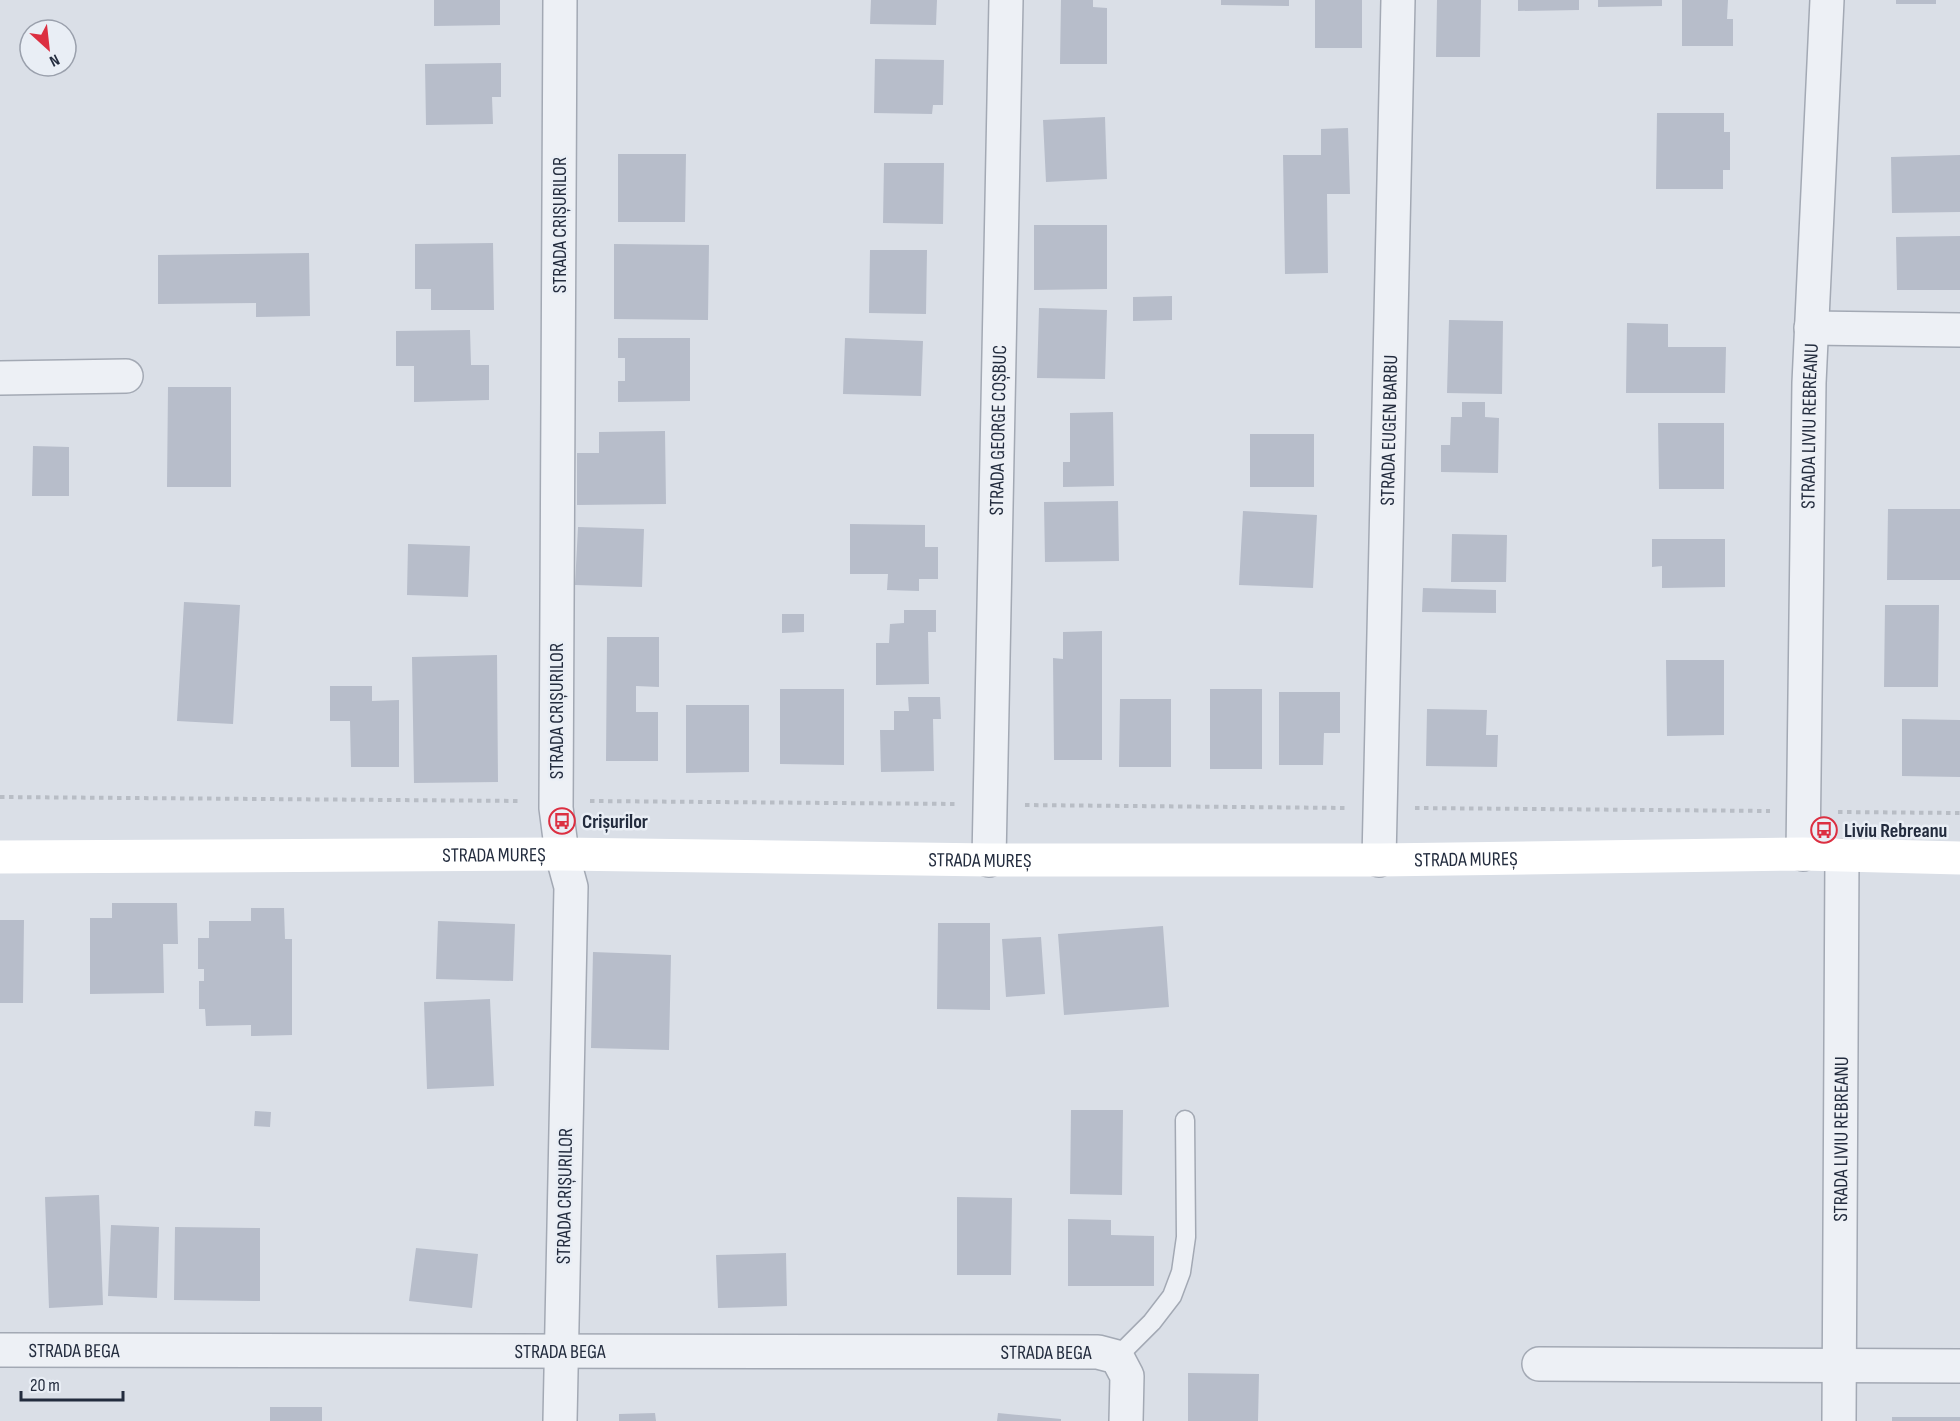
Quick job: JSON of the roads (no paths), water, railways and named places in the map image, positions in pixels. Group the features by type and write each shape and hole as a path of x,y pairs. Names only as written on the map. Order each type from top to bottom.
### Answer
{"street":[{"name":"STRADA CRIȘURILOR","path":"560,0 556,808 562,854 571,887 560,1421"},
{"name":"STRADA GEORGE COȘBUC","path":"989,860 1006,0"},
{"name":"STRADA EUGEN BARBU","path":"1379,860 1398,0"},
{"name":"STRADA LIVIU REBREANU","path":"1803,854 1809,383 1827,0"},
{"path":"1811,328 1960,330"},
{"path":"0,378 126,376"},
{"name":"STRADA MUREȘ","path":"0,857 562,854 989,860 1379,860 1803,854 1960,858"},
{"name":"STRADA LIVIU REBREANU","path":"1839,1421 1842,856"},
{"name":"STRADA BEGA","path":"0,1350 1098,1352 1117,1357"},
{"path":"1117,1357 1126,1376 1126,1421"},
{"path":"1539,1364 1960,1366"}],"lane":[{"path":"1117,1357 1152,1322 1172,1296 1181,1272 1186,1237 1185,1120"}],"place":[{"name":"Crișurilor","path":"562,821"},
{"name":"Liviu Rebreanu","path":"1824,830"}]}
